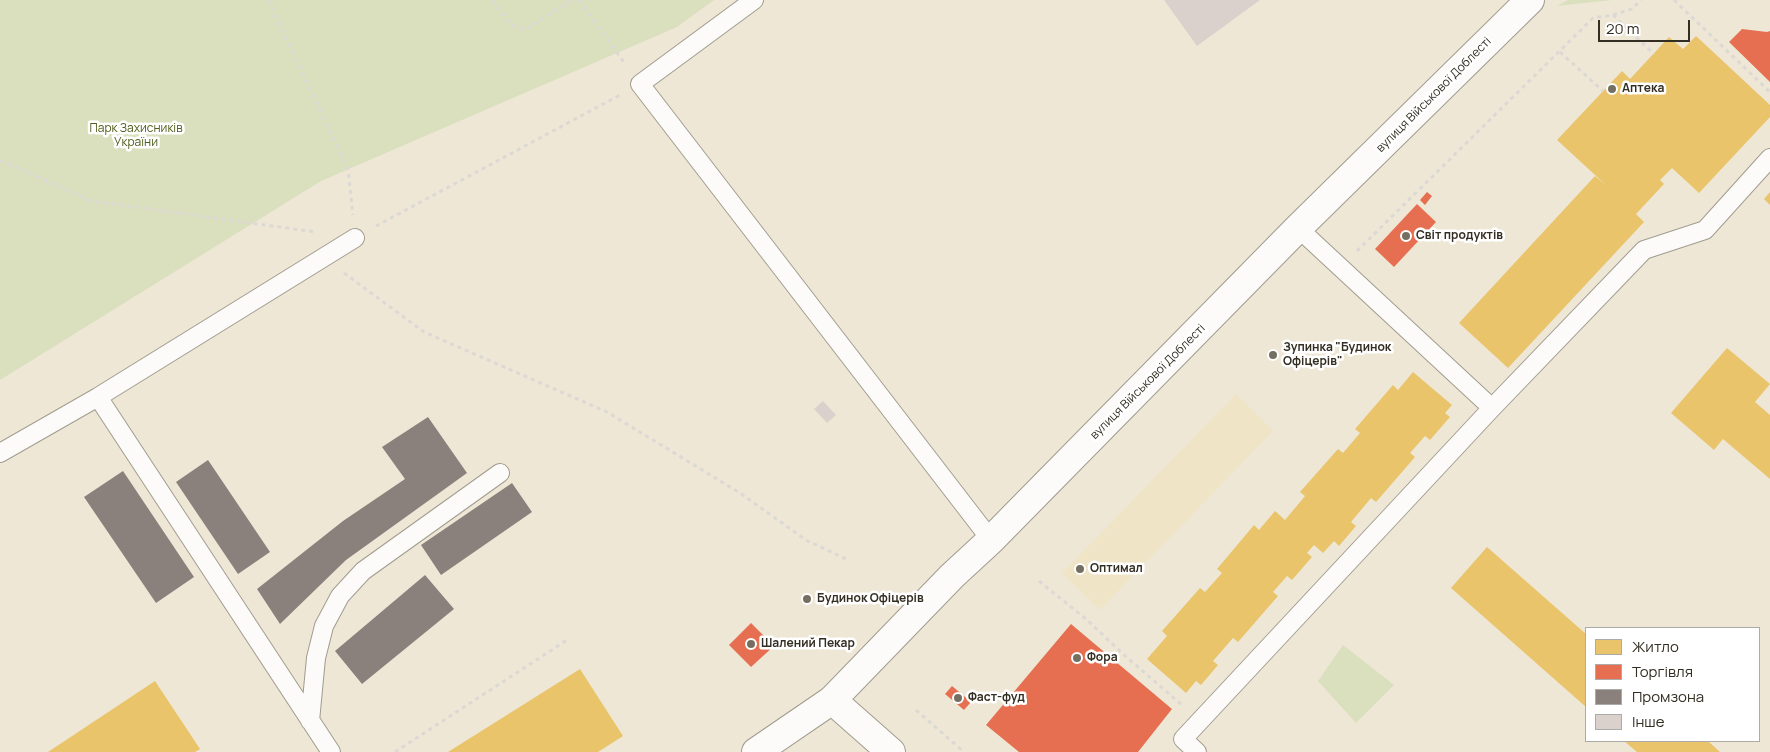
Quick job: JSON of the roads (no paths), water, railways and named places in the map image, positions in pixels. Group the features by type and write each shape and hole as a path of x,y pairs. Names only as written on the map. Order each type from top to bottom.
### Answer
{"street":[{"name":"вулиця Військової Доблесті","path":"756,752 832,700 952,576 991,540 1298,228 1530,0"},
{"path":"832,700 891,752"}],"lane":[{"path":"754,0 640,84 991,540"},
{"path":"1197,752 1183,739 1492,408 1644,250 1705,230 1770,158"},
{"path":"1298,228 1342,266 1492,408"},
{"path":"0,453 98,398 355,238"},
{"path":"98,398 331,752"},
{"path":"310,721 316,658 324,626 340,596 363,571 500,473"}],"place":[{"name":"Аптека","path":"1612,89"},
{"name":"Світ продуктів","path":"1406,236"},
{"name":"Зупинка \"Будинок Офіцерів\"","path":"1273,355"},
{"name":"Оптимал","path":"1080,569"},
{"name":"Будинок Офіцерів","path":"807,599"},
{"name":"Шалений Пекар","path":"751,644"},
{"name":"Фора","path":"1077,658"},
{"name":"Фаст-фуд","path":"958,698"}],"park label":[{"name":"Парк Захисників України","path":"136,136"}]}
